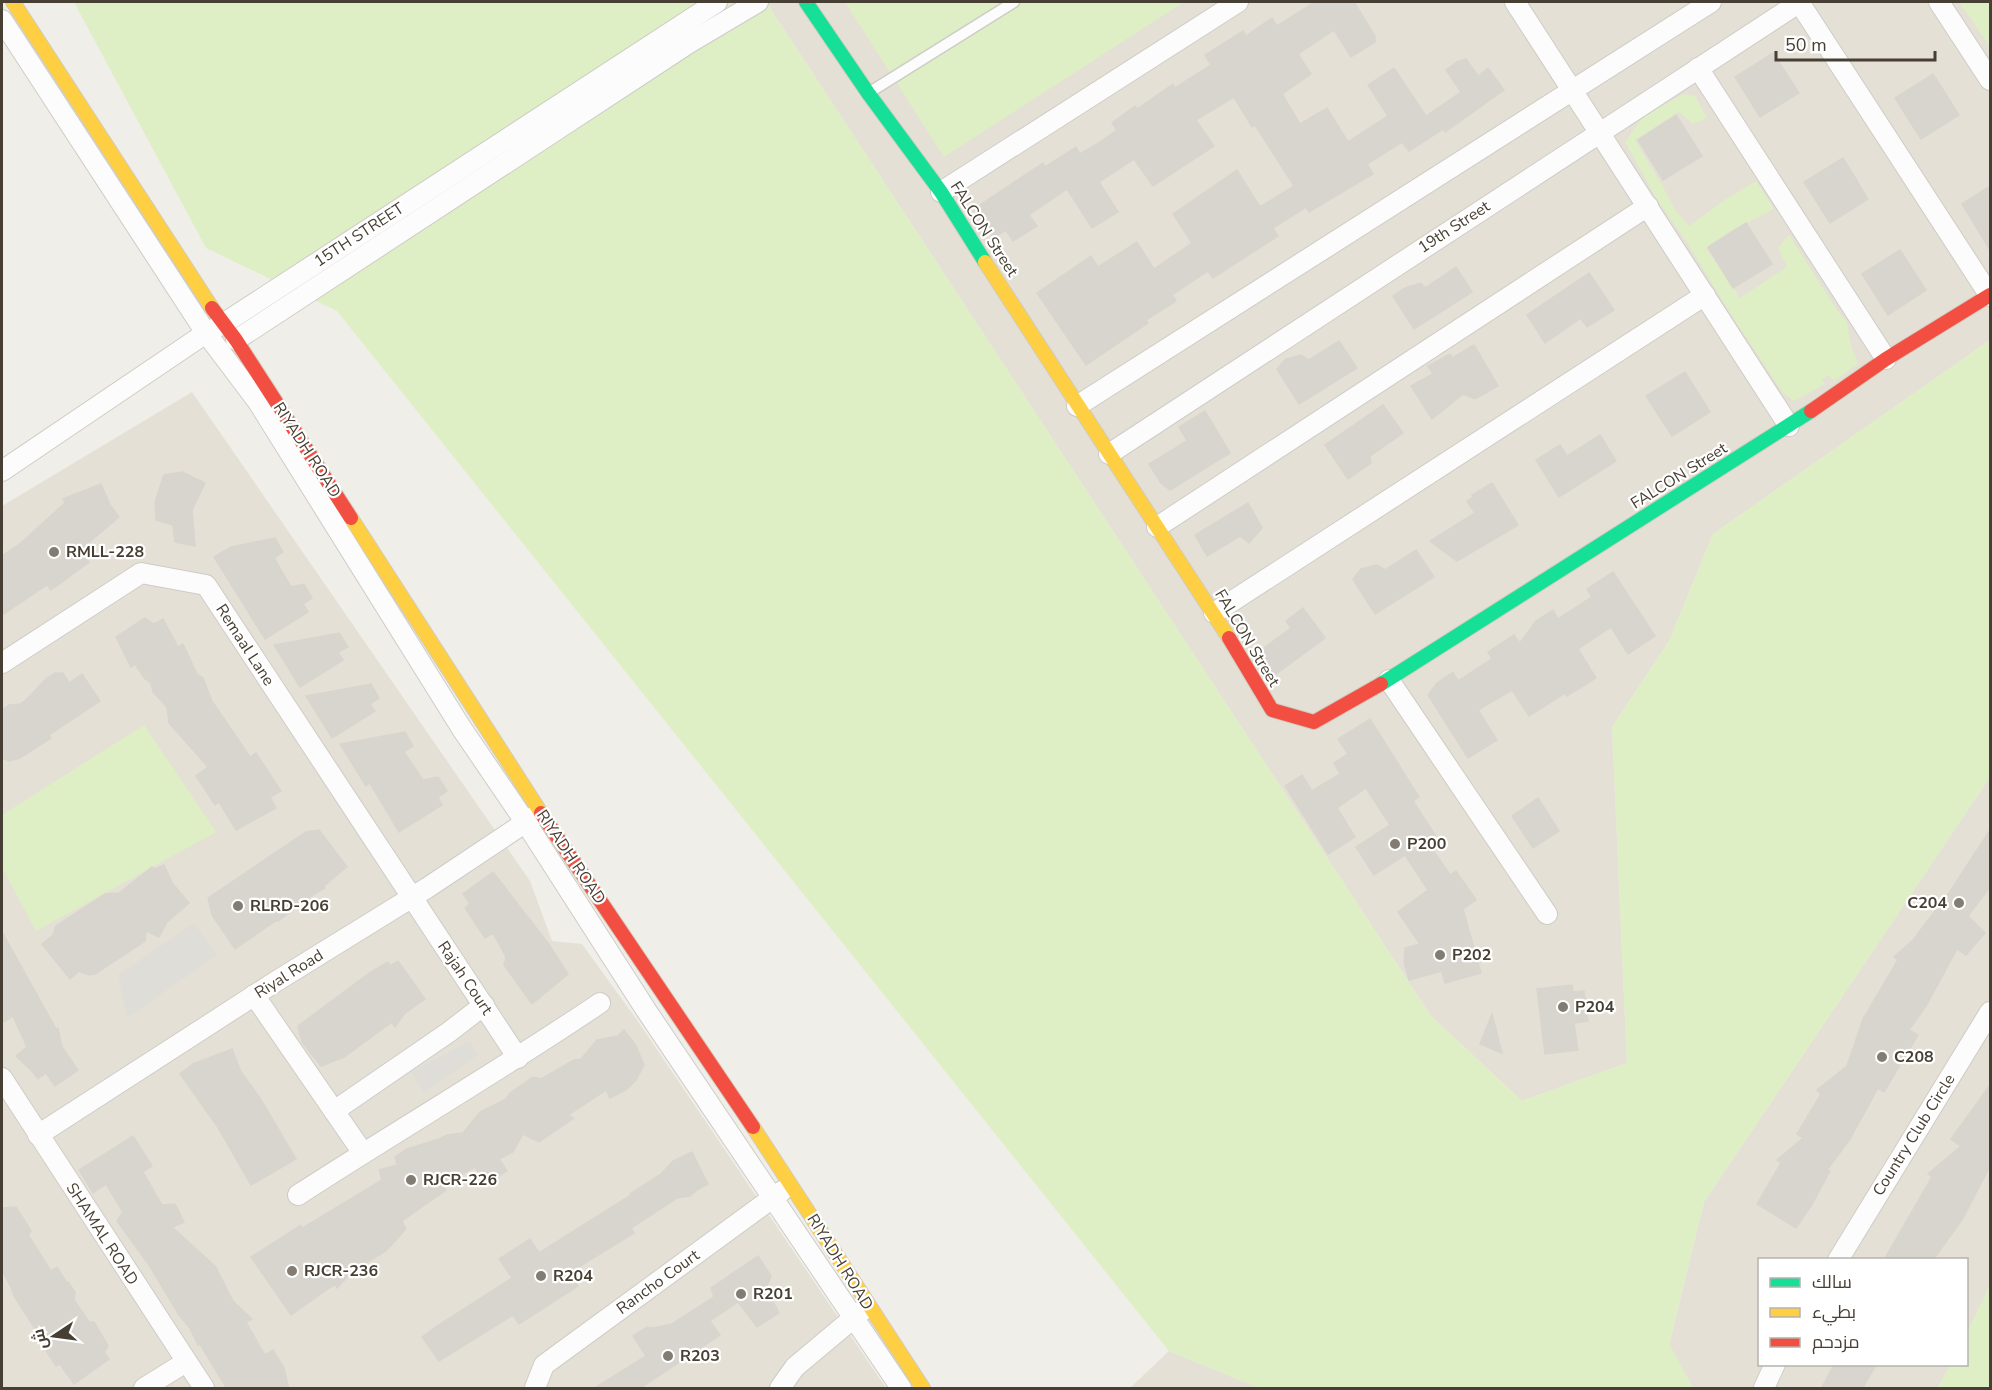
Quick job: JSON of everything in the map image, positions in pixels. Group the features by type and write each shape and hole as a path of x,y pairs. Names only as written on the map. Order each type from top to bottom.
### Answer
{"street":[{"path":"13,2 214,328"},
{"name":"15TH STREET","path":"2,471 214,328 717,2"},
{"path":"236,340 689,43 758,2"},
{"name":"FALCON Street","path":"806,2 868,93 941,192 1077,406 1214,613 1272,711 1314,722 1389,680 1789,426 1886,359 1990,296"},
{"path":"941,192 1238,2"},
{"path":"1515,2 1789,426"},
{"path":"1077,406 1571,89 1711,2"},
{"path":"1800,2 1990,296"},
{"name":"19th Street","path":"1109,454 1800,2"},
{"path":"1939,2 1989,76"},
{"path":"2,20 214,328"},
{"path":"1698,68 1886,359"},
{"path":"1158,527 1647,206"},
{"path":"1214,613 1705,295"},
{"name":"RIYADH ROAD","path":"214,328 236,340 533,817 646,1010 900,1389"},
{"name":"RIYADH ROAD","path":"214,328 462,729 533,817 792,1184 923,1389"},
{"name":"Remaal Lane","path":"2,663 141,573 206,585 412,898"},
{"path":"1389,680 1547,914"},
{"name":"Riyal Road","path":"38,1136 254,995 412,898 533,817"},
{"name":"Rajah Court","path":"412,898 518,1058"},
{"path":"254,995 363,1153"},
{"path":"298,1195 518,1058 600,1003"},
{"path":"334,1111 440,1039 484,1005"},
{"name":"Country Club Circle","path":"1839,1258 1990,1012"},
{"name":"SHAMAL ROAD","path":"2,1078 204,1389"},
{"name":"Rancho Court","path":"535,1389 544,1365 792,1184"},
{"path":"780,1389 795,1367 868,1306"},
{"path":"144,1389 186,1362"},
{"path":"1764,1389 1766,1380 1775,1366"}],"lane":[{"path":"868,93 1014,2"}],"shaded area":[{"path":"766,2 1990,2 1990,340 1713,534 1669,641 1612,727 1627,1063 1522,1101 1431,1016"},
{"path":"192,392 530,881 552,941 582,944 637,1020 886,1388 2,1388 2,506"},
{"path":"1990,777 1990,1285 1968,1331 1968,1258 1758,1258 1758,1366 1949,1366 1938,1388 1693,1388 1669,1345 1704,1202"},
{"path":"194,923 217,955 127,1018 118,975"},
{"path":"470,1041 478,1055 424,1092 411,1072"},
{"path":"1169,1351 1259,1388 1130,1388"}],"green space":[{"path":"74,2 766,2 1431,1016 1522,1101 1627,1063 1612,727 1669,641 1713,534 1990,340 1990,777 1704,1202 1669,1344 1693,1388 1259,1388 1169,1351 337,311 206,248"},
{"path":"845,2 1184,2 944,157"},
{"path":"1959,2 1990,2 1990,47"},
{"path":"1683,94 1695,96 1707,118 1693,124 1679,112 1635,140 1675,210 1689,226 1756,181 1774,209 1729,232 1706,248 1740,298 1787,267 1778,248 1789,235 1847,322 1851,346 1858,364 1834,381 1829,375 1822,379 1825,384 1794,401 1783,393 1732,316 1684,238 1656,198 1625,142 1643,117"},
{"path":"144,725 216,832 36,931 2,868 2,815"},
{"path":"1990,1285 1990,1388 1938,1388 1949,1366 1968,1366 1968,1331"}],"building":[{"path":"1315,2 1354,2 1375,36 1375,42 1351,57 1334,30 1298,54 1311,74 1282,94 1300,124 1327,108 1348,142 1388,116 1368,85 1394,68 1426,116 1461,92 1446,70 1466,59 1478,76 1488,68 1504,90 1445,132 1443,129 1409,151 1402,142 1367,164 1373,174 1309,212 1306,207 1273,228 1278,236 1213,278 1208,271 1172,295 1176,301 1146,320 1148,323 1086,365 1037,293 1091,256 1098,267 1137,242 1154,269 1192,243 1173,214 1237,170 1260,207 1294,186 1255,125 1252,127 1234,97 1196,120 1214,146 1153,186 1134,159 1099,182 1118,212 1092,228 1067,189 1029,215 1037,226 1013,241 1006,230 993,238 974,209 1043,163 1045,167 1076,147 1080,154 1100,142 1117,130 1112,123 1135,106 1137,109 1173,84 1175,88 1211,65 1205,55 1243,31 1246,36 1272,18 1277,26"},
{"path":"1773,53 1799,93 1760,117 1735,77"},
{"path":"1933,74 1959,115 1921,139 1895,98"},
{"path":"1676,115 1702,156 1663,180 1638,140"},
{"path":"1843,158 1868,199 1830,223 1804,182"},
{"path":"1990,186 1990,250 1962,204"},
{"path":"1746,223 1772,264 1733,288 1708,247"},
{"path":"1900,250 1926,290 1888,315 1862,274"},
{"path":"1456,267 1472,292 1414,329 1393,296 1405,288 1421,283 1425,288"},
{"path":"1589,273 1614,310 1587,327 1581,318 1545,343 1527,315"},
{"path":"1339,341 1357,368 1299,404 1277,369 1286,359 1301,355 1309,360"},
{"path":"1474,345 1498,386 1475,399 1463,394 1432,419 1411,386 1433,374 1428,366 1450,354 1452,358"},
{"path":"1685,372 1710,412 1672,436 1646,396"},
{"path":"1383,405 1403,433 1370,456 1371,463 1348,479 1325,445"},
{"path":"1205,411 1230,453 1170,490 1161,483 1149,464 1187,441 1179,427"},
{"path":"1600,435 1616,461 1559,497 1536,460 1560,445 1567,456"},
{"path":"182,472 205,483 192,510 195,546 175,542 173,525 156,520 155,502 164,475"},
{"path":"1492,483 1518,525 1457,561 1430,541 1475,513 1467,501 1473,497 1472,495"},
{"path":"101,484 110,505 119,517 80,550 89,562 51,590 47,585 2,615 2,556 21,543 65,503 63,499"},
{"path":"1248,503 1262,528 1249,543 1240,536 1207,556 1195,535"},
{"path":"275,538 283,552 274,558 291,587 304,584 312,598 303,604 308,612 265,639 214,557 231,547"},
{"path":"1416,550 1434,577 1375,614 1353,579 1361,569 1377,565 1385,570"},
{"path":"1613,572 1655,636 1628,654 1611,627 1578,649 1596,678 1567,696 1565,693 1529,716 1512,690 1478,710 1497,740 1468,758 1428,695 1437,683 1453,672 1458,681 1492,659 1488,652 1514,635 1520,643 1536,621 1553,610 1558,619 1592,597 1587,589"},
{"path":"1303,608 1325,638 1272,677 1257,653 1291,628 1286,621"},
{"path":"145,618 154,624 163,619 178,647 183,644 197,674 203,678 212,701 250,757 256,753 281,791 270,797 276,808 236,830 219,802 215,805 196,776 208,767 169,723 167,707 153,692 151,683 145,679 135,664 131,667 116,637"},
{"path":"339,633 348,647 338,652 343,660 300,687 274,645"},
{"path":"55,673 63,673 69,683 82,674 100,701 49,735 51,738 20,758 9,761 2,758 2,710 9,705 20,704 26,700"},
{"path":"371,684 379,698 370,704 375,711 332,738 306,696"},
{"path":"1370,719 1419,797 1413,801 1435,835 1427,841 1450,875 1456,871 1476,900 1463,909 1481,973 1445,983 1442,971 1409,980 1404,962 1405,948 1420,944 1398,912 1428,890 1405,855 1374,875 1356,847 1390,825 1366,788 1337,808 1355,837 1328,854 1285,786 1302,775 1312,791 1340,774 1334,763 1348,754 1338,739"},
{"path":"405,732 413,746 404,752 423,780 438,777 447,791 438,797 442,805 399,832 370,783 366,786 340,744"},
{"path":"1538,798 1559,831 1533,848 1512,816"},
{"path":"319,830 347,867 324,886 325,888 301,902 303,903 235,949 212,915 208,898 306,832"},
{"path":"1990,830 1990,887 1968,916 1985,933 1966,955 1957,949 1926,1006 1909,1030 1918,1035 1884,1092 1878,1088 1850,1139 1827,1170 1830,1171 1796,1228 1757,1204 1781,1163 1777,1160 1803,1138 1797,1134 1821,1094 1817,1090 1847,1066 1863,1019 1898,960 1894,957 1913,940 1951,890"},
{"path":"164,865 173,884 189,903 167,922 159,937 146,931 145,941 95,974 89,975 79,971 70,979 42,944 53,935 56,926 105,894 119,893 152,867 155,869"},
{"path":"493,872 548,943 568,974 532,1004 504,965 506,957 493,933 485,938 465,908 470,904 463,894"},
{"path":"2,932 56,1029 58,1028 62,1047 78,1070 55,1086 46,1073 38,1079 16,1056 27,1047 13,1016 2,1023"},
{"path":"398,961 425,999 404,1014 395,1027 392,1022 344,1057 321,1066 302,1042 298,1026 371,972 388,962 390,966"},
{"name":"P204","path":"1572,985 1573,992 1584,991 1588,1021 1574,1023 1578,1050 1545,1054 1537,989"},
{"path":"1492,1014 1502,1053 1480,1044"},
{"path":"624,1030 635,1044 644,1065 636,1080 626,1090 610,1098 606,1090 568,1115 574,1118 539,1142 523,1134 513,1152 499,1159 507,1171 486,1184 475,1167 443,1185 446,1190 402,1221 406,1229 386,1251 354,1270 337,1288 335,1284 291,1315 251,1257 301,1225 301,1229 382,1180 379,1170 397,1165 395,1157 407,1149 447,1135 463,1133 480,1112 506,1099 510,1093 533,1077 541,1079 574,1060 581,1059 597,1040 618,1036"},
{"path":"232,1049 241,1072 260,1098 296,1159 251,1185 217,1126 180,1074 193,1064"},
{"path":"1990,1085 1990,1166 1963,1218 1934,1258 1885,1258 1932,1177 1928,1174 1961,1146 1951,1139"},
{"path":"133,1136 152,1166 143,1172 162,1205 175,1204 184,1222 172,1227 215,1266 233,1301 252,1319 246,1322 265,1355 273,1350 284,1368 289,1389 227,1389 149,1265 117,1221 123,1212 106,1184 93,1193 79,1170"},
{"path":"692,1152 708,1184 690,1196 677,1198 631,1228 634,1233 569,1273 578,1286 519,1324 513,1315 439,1361 422,1337 512,1278 499,1259 530,1239 539,1253 631,1195 661,1174 673,1161"},
{"path":"16,1207 31,1231 28,1235 51,1271 57,1267 75,1292 74,1300 89,1322 94,1322 108,1346 104,1352 109,1359 74,1384 60,1364 56,1366 37,1336 39,1335 14,1296 2,1270 2,1208"},
{"path":"758,1256 771,1276 766,1289 779,1313 757,1327 738,1302 710,1321 720,1335 639,1389 593,1389 646,1356 633,1336 647,1327 672,1324 714,1297 711,1288"},
{"path":"1833,1366 1875,1366 1862,1389 1821,1389"}],"traffic: fast":[{"path":"806,2 868,93 941,192 985,262"},
{"path":"1381,684 1811,411"}],"traffic: slow":[{"path":"13,2 212,308"},
{"path":"985,262 1229,638"},
{"path":"351,518 541,813"},
{"path":"753,1127 923,1388"}],"traffic: jam":[{"path":"1811,411 1886,359 1990,295"},
{"path":"212,308 236,340 351,518"},
{"path":"1229,638 1272,710 1314,722 1381,684"},
{"path":"541,813 753,1127"}],"place":[{"name":"RMLL-228","path":"54,552"},
{"name":"P200","path":"1395,844"},
{"name":"C204","path":"1959,903"},
{"name":"RLRD-206","path":"238,906"},
{"name":"P202","path":"1440,955"},
{"name":"P204","path":"1563,1007"},
{"name":"C208","path":"1882,1057"},
{"name":"RJCR-226","path":"411,1180"},
{"name":"RJCR-236","path":"292,1271"},
{"name":"R204","path":"541,1276"},
{"name":"R201","path":"741,1294"},
{"name":"R203","path":"668,1356"}]}
